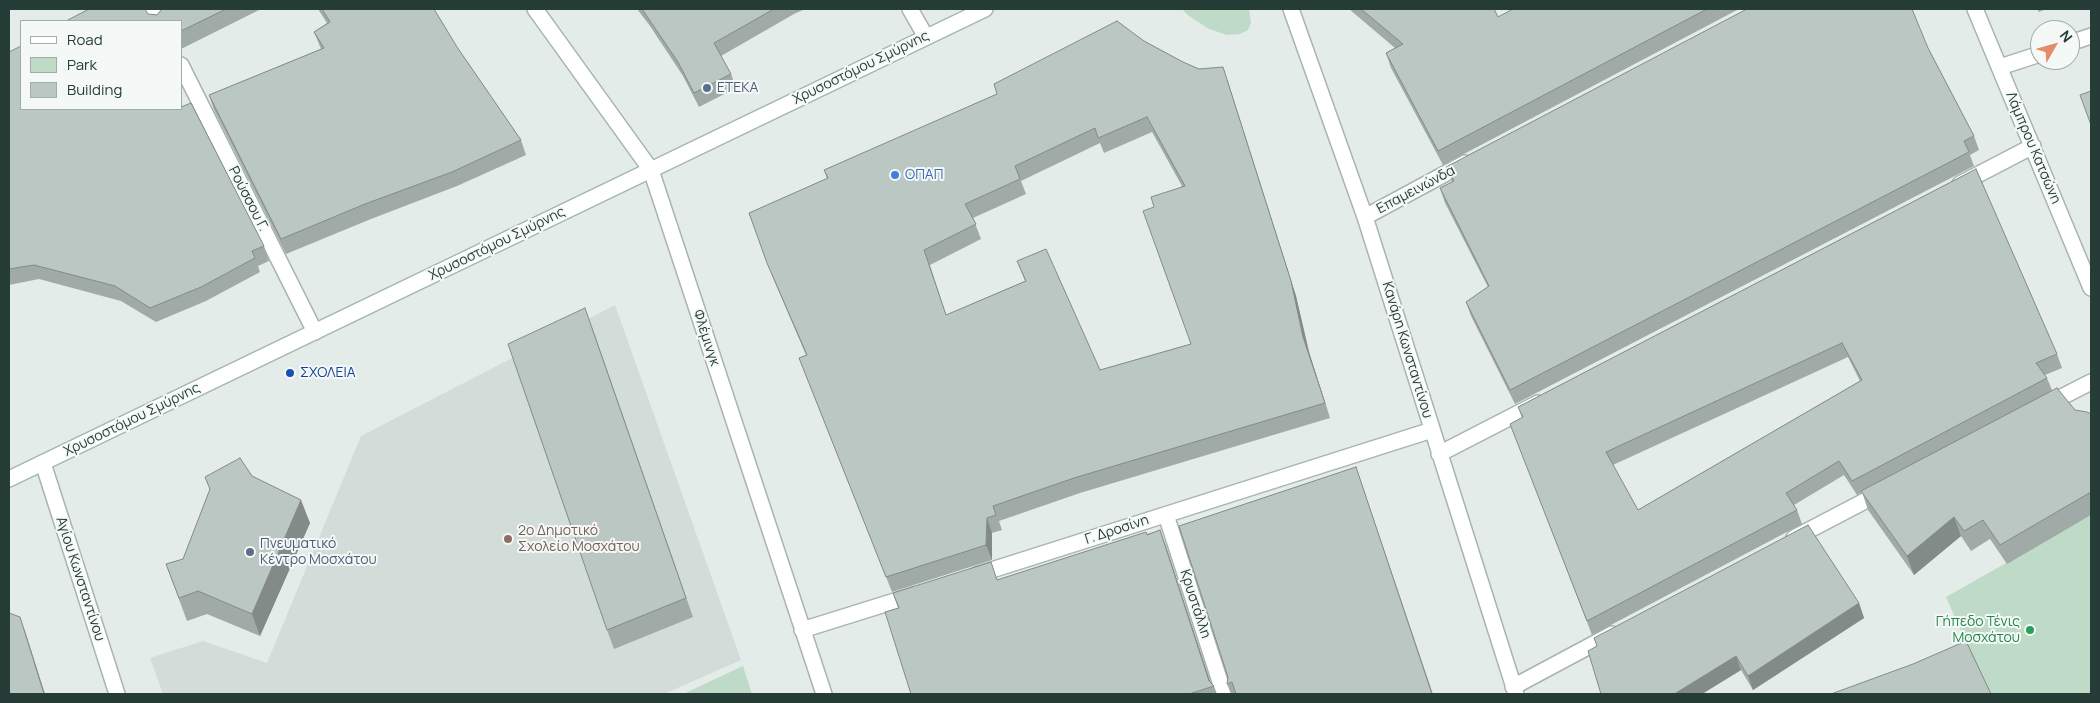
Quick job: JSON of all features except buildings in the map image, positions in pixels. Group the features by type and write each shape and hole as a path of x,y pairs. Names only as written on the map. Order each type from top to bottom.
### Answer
{"street":[{"name":"Φλέμινγκ","path":"535,9 651,170 824,694"},
{"path":"910,9 926,37"},
{"name":"Χρυσοστόμου Σμύρνης","path":"9,480 985,9"},
{"name":"Κανάρη Κωνσταντίνου","path":"1290,9 1365,217 1514,691"},
{"name":"Λάμπρου Κατσώνη","path":"1975,9 2091,288"},
{"path":"2000,67 2030,57"},
{"name":"Ρούσσου Γ.","path":"182,67 315,332"},
{"path":"1944,192 2033,146"},
{"name":"Επαμεινώνδα","path":"1365,217 1479,156"},
{"path":"2030,414 2091,382"},
{"path":"1440,454 1555,394"},
{"name":"Γ. Δροσίνη","path":"961,580 1432,430"},
{"name":"Αγίου Κωνσταντίνου","path":"43,463 117,694"},
{"path":"1785,544 1899,483"},
{"name":"Κρυστάλλη","path":"1166,515 1224,694"},
{"path":"802,630 933,589"},
{"path":"1514,691 1627,627"}],"shaded area":[{"name":"2ο Δημοτικό Σχολείο Μοσχάτου","path":"615,305 741,660 664,694 163,694 150,658 203,641 267,663 361,436"}],"green space":[{"path":"1182,9 1249,9 1251,23 1248,30 1240,34 1227,35 1209,29"},
{"name":"Γήπεδο Τένις Μοσχάτου","path":"2091,515 2091,694 1989,694 1946,597"},
{"path":"743,666 752,694 683,694"}],"place":[{"name":"ΕΤΕΚΑ","path":"707,88"},
{"name":"ΟΠΑΠ","path":"895,175"},
{"name":"ΣΧΟΛΕΙΑ","path":"290,373"},
{"name":"2ο Δημοτικό Σχολείο Μοσχάτου","path":"508,539"},
{"name":"Πνευματικό Κέντρο Μοσχάτου","path":"250,552"},
{"name":"Γήπεδο Τένις Μοσχάτου","path":"2030,630"}]}
